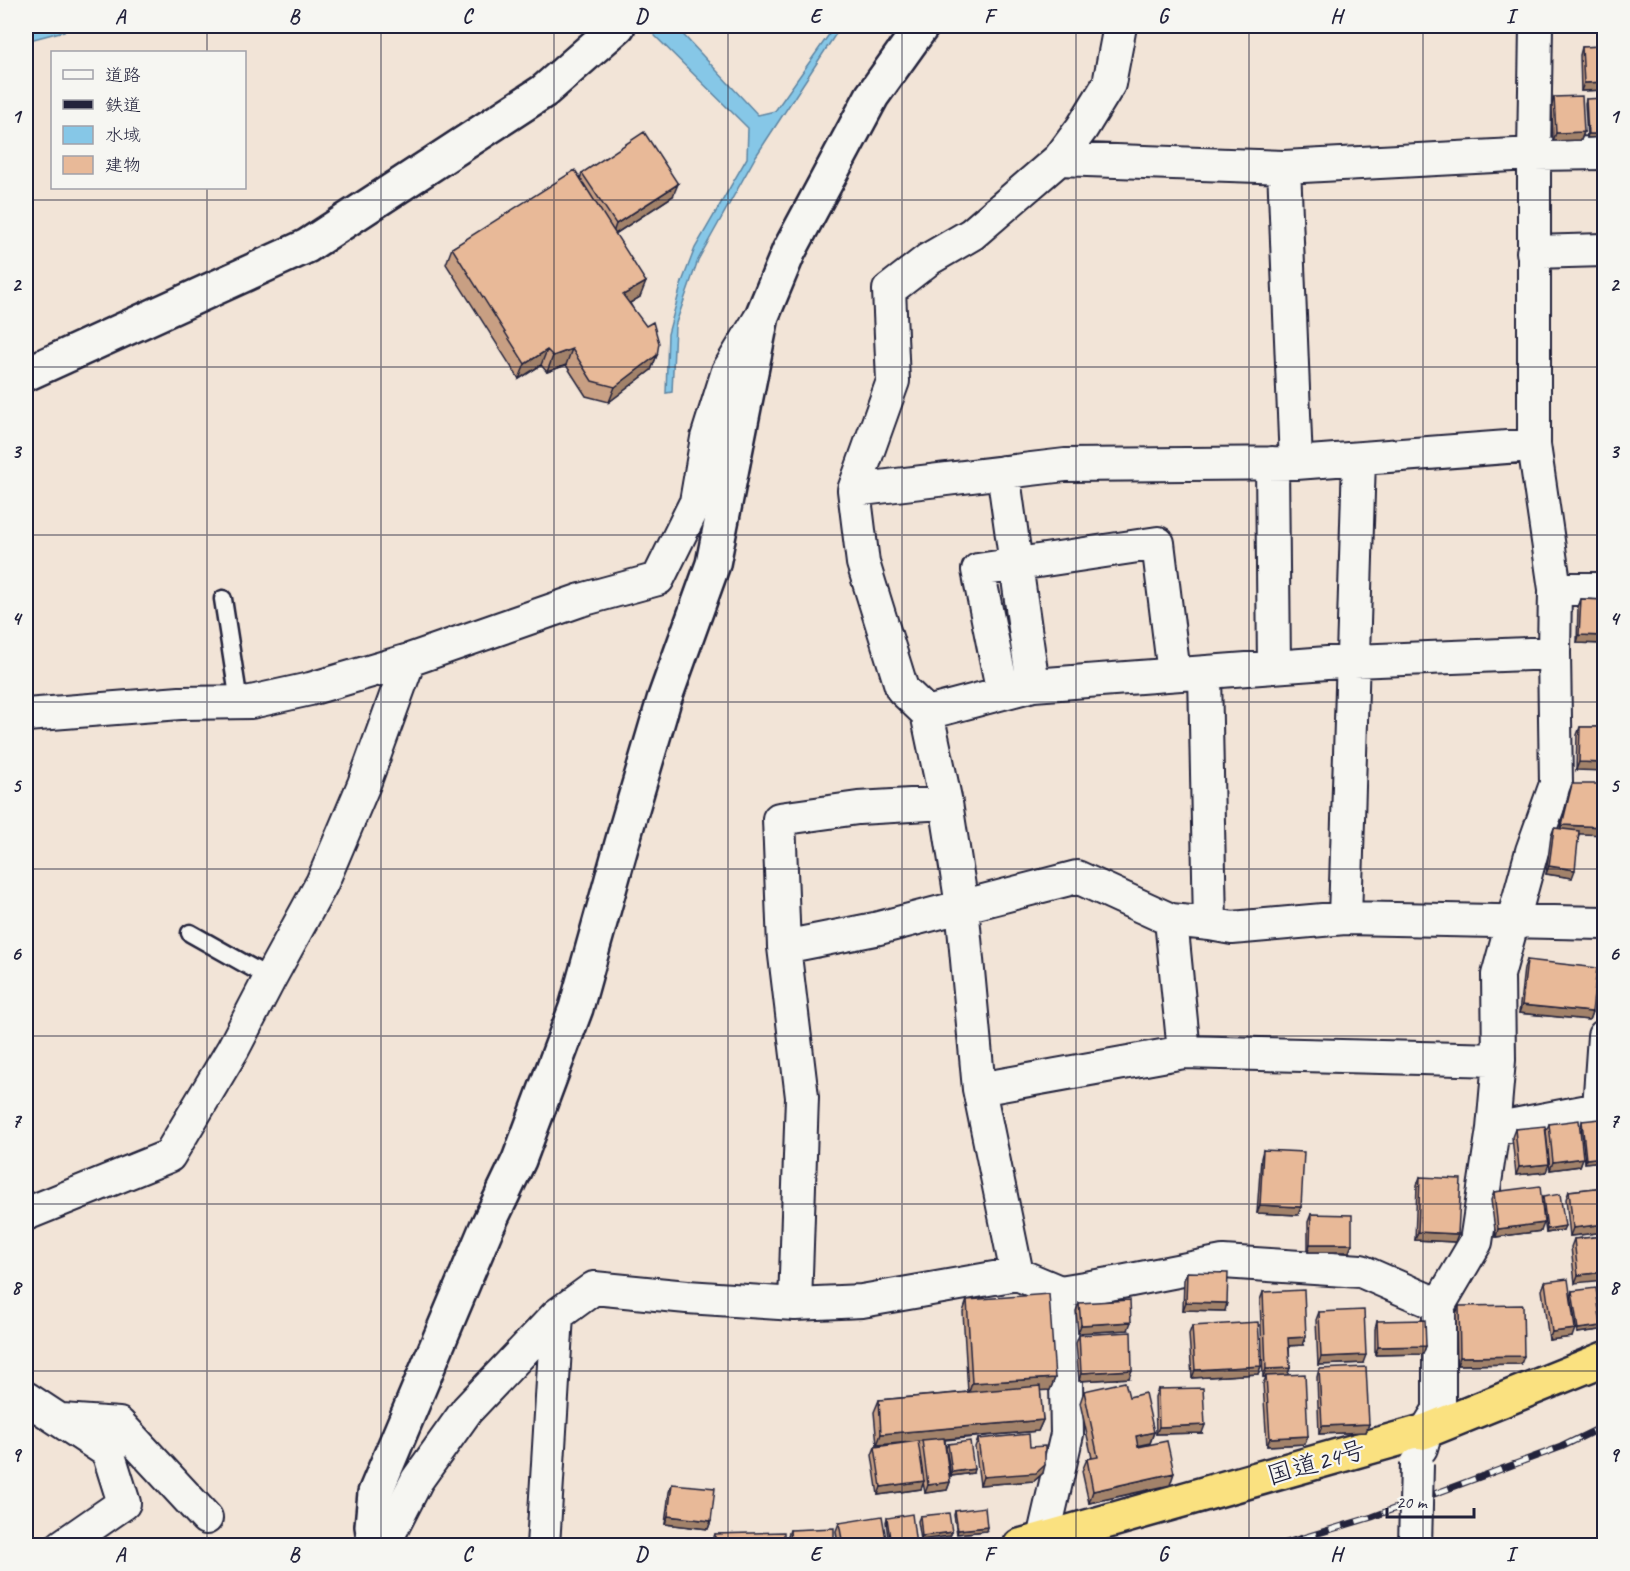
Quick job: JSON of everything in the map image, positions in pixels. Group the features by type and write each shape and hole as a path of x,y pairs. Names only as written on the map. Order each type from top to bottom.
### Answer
{"highway":[{"name":"国道24号","path":"1036,1543 1426,1431 1605,1359"}],"street":[{"path":"26,374 307,246 544,91 618,26"},
{"path":"26,714 180,703 251,702 310,689 409,660 581,600 658,579 696,502 707,438 728,370 762,316 789,251 872,96 922,26"},
{"path":"1017,1275 979,1089 962,906 946,803 927,713 902,689 863,562 854,490 893,381 889,290 929,259 972,234 1059,159 1082,128 1109,84 1120,26"},
{"path":"1415,1545 1417,1464 1426,1431 1439,1410 1439,1305 1476,1242 1493,1129 1499,1060 1498,975 1532,851 1556,784 1555,589 1534,445 1533,252 1536,26"},
{"path":"1059,159 1284,167 1534,154 1605,153"},
{"path":"1274,667 1284,463 1284,167"},
{"path":"1533,252 1605,250"},
{"path":"375,1545 372,1526 375,1493 482,1240 519,1160 576,1008 664,700 713,564 762,316"},
{"path":"854,490 1065,465 1284,463 1534,445"},
{"path":"1345,918 1359,459"},
{"path":"1003,472 1033,685"},
{"path":"1003,693 978,570 1158,543 1174,674"},
{"path":"1555,589 1605,589"},
{"path":"927,713 1033,685 1354,661 1554,653"},
{"path":"26,1214 169,1156 237,1043 322,883 364,784 409,660"},
{"path":"1204,673 1210,924"},
{"path":"795,1304 802,1097 784,947 779,819 858,808 946,803"},
{"path":"784,947 874,929 1077,878 1171,920 1232,928 1345,918 1605,923"},
{"path":"1171,920 1184,1052"},
{"path":"1493,1129 1602,1108 1605,1036"},
{"path":"979,1089 1184,1052 1499,1060"},
{"path":"383,1545 417,1480 466,1410 557,1315 594,1288 795,1304 862,1301 1017,1275 1059,1292 1224,1262 1361,1271 1439,1305"},
{"path":"1036,1543 1067,1434 1065,1330 1059,1292"},
{"path":"543,1545 557,1315"},
{"path":"26,1398 108,1452 124,1503 62,1545"},
{"path":"57,1419 119,1424 206,1518"}],"lane":[{"path":"224,599 239,702"},
{"path":"190,933 270,978"}],"water":[{"path":"26,26 83,26 26,41"},
{"path":"645,26 675,26 758,115 775,111 835,26 841,26 756,156 698,260 675,326 672,392 666,393 668,334 682,282 695,248 747,158 748,128"}],"building":[{"path":"1605,46 1605,82 1584,83 1582,47"},
{"path":"1582,96 1584,132 1556,133 1554,97"},
{"path":"1604,98 1605,134 1588,134 1586,99"},
{"path":"644,132 678,184 616,224 582,173"},
{"path":"575,170 646,282 623,295 646,326 653,322 659,343 657,355 615,387 592,381 572,349 553,356 547,350 525,364 452,248"},
{"path":"1581,599 1605,600 1605,636 1579,635"},
{"path":"1603,663 1605,663 1605,702 1602,702"},
{"path":"1580,727 1605,727 1605,763 1579,762"},
{"path":"1572,784 1605,784 1605,827 1562,825"},
{"path":"1554,828 1579,831 1575,870 1549,866"},
{"path":"1527,960 1597,968 1592,1012 1522,1005"},
{"path":"1600,1119 1604,1157 1586,1159 1582,1121"},
{"path":"1579,1120 1583,1158 1553,1162 1549,1124"},
{"path":"1545,1126 1549,1164 1519,1167 1515,1129"},
{"path":"1263,1150 1304,1152 1301,1207 1260,1205"},
{"path":"1420,1177 1461,1179 1458,1234 1418,1232"},
{"path":"1540,1186 1544,1223 1498,1229 1494,1192"},
{"path":"1605,1187 1605,1224 1573,1228 1569,1191"},
{"path":"1560,1194 1565,1226 1547,1229 1543,1197"},
{"path":"1311,1214 1352,1215 1352,1244 1310,1244"},
{"path":"1605,1236 1605,1272 1578,1275 1574,1239"},
{"path":"1187,1272 1228,1273 1227,1303 1186,1302"},
{"path":"1568,1279 1575,1329 1552,1332 1545,1282"},
{"path":"1596,1288 1601,1326 1578,1329 1572,1291"},
{"path":"1304,1290 1306,1337 1288,1338 1290,1368 1266,1369 1263,1292"},
{"path":"1049,1294 1055,1378 972,1383 967,1300"},
{"path":"1130,1300 1131,1322 1081,1325 1079,1303"},
{"path":"1523,1305 1524,1356 1460,1357 1459,1306"},
{"path":"1364,1310 1366,1355 1321,1357 1319,1312"},
{"path":"1425,1320 1426,1346 1378,1347 1377,1321"},
{"path":"1258,1322 1261,1366 1195,1370 1192,1326"},
{"path":"1131,1332 1132,1370 1081,1373 1079,1335"},
{"path":"1366,1367 1369,1424 1322,1426 1319,1369"},
{"path":"1305,1374 1308,1436 1270,1438 1266,1376"},
{"path":"1125,1382 1129,1397 1145,1393 1154,1432 1136,1436 1138,1447 1167,1441 1174,1473 1093,1491 1087,1459 1098,1457 1084,1391"},
{"path":"1040,1386 1043,1420 881,1434 879,1400"},
{"path":"1203,1388 1205,1425 1159,1427 1158,1389"},
{"path":"1029,1434 1030,1447 1045,1446 1045,1465 1036,1473 983,1477 978,1439"},
{"path":"944,1438 950,1482 928,1485 922,1440"},
{"path":"918,1441 924,1481 881,1487 875,1447"},
{"path":"970,1441 974,1469 952,1472 948,1444"},
{"path":"672,1484 715,1488 711,1521 668,1516"},
{"path":"985,1507 987,1527 958,1530 955,1511"},
{"path":"949,1513 952,1532 922,1536 920,1516"},
{"path":"912,1514 916,1545 891,1545 887,1518"},
{"path":"882,1516 887,1545 843,1545 839,1523"},
{"path":"834,1528 834,1545 791,1545 790,1530"},
{"path":"784,1532 784,1545 715,1545 715,1534"}],"railway":[{"path":"1276,1546 1372,1517 1561,1447 1604,1426"}]}
